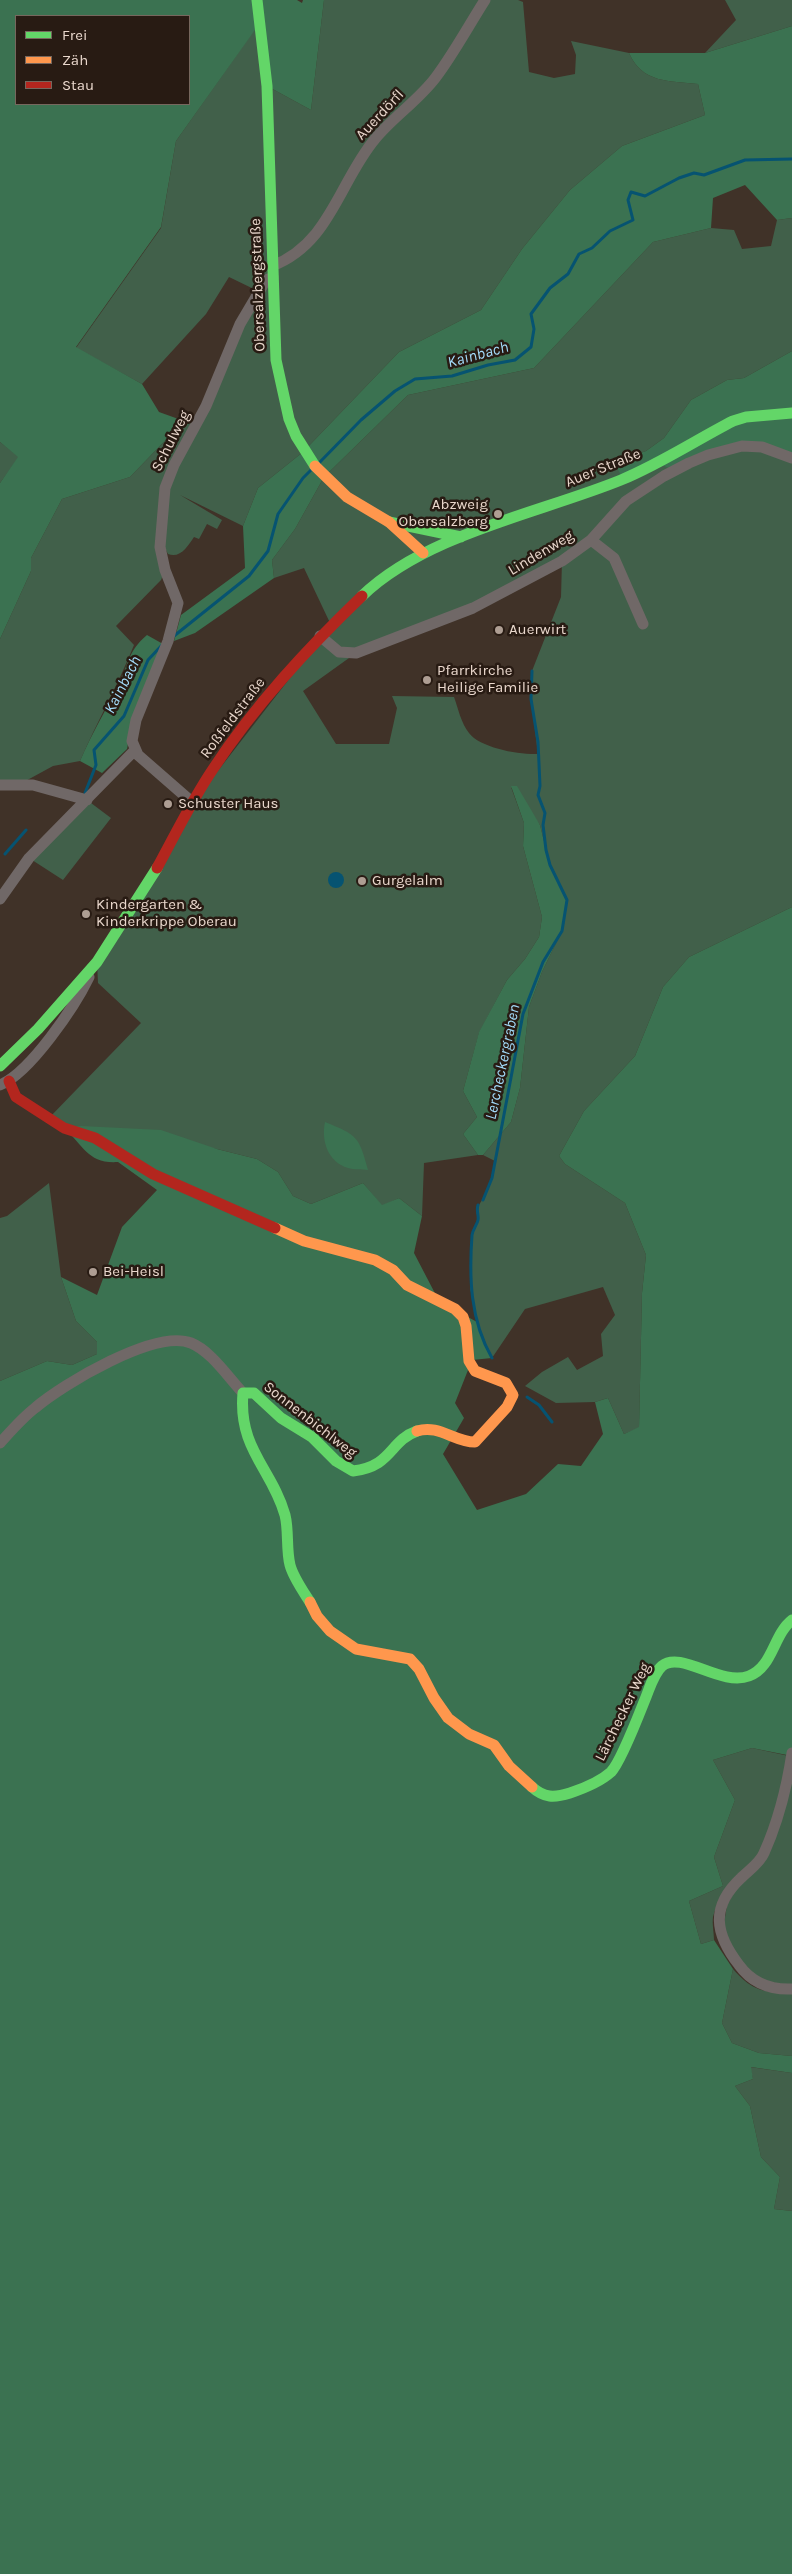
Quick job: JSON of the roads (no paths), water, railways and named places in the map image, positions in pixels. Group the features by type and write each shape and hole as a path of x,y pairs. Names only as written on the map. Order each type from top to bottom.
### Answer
{"street":[{"name":"Obersalzbergstraße","path":"257,0 267,86 276,360 280,396 287,420 303,452 324,478 366,510 389,522 423,553"},
{"name":"Auerdörfl","path":"273,272 314,237 329,218 362,156 375,139 436,78 485,0"},
{"name":"Schulweg","path":"134,751 132,741 136,720 168,641 178,603 165,570 160,547 165,488 174,465 206,406 240,324 266,280 273,272"},
{"path":"252,305 262,302 274,305"},
{"name":"Auer Straße","path":"423,553 460,537 623,478 746,417 792,413"},
{"name":"Lindenweg","path":"320,636 339,652 356,653 474,608 562,561 591,540 632,497 664,476 708,455 728,448 752,446 792,458"},
{"name":"Obersalzbergstraße","path":"389,522 460,537"},
{"path":"419,528 423,534 423,553"},
{"path":"401,557 402,534"},
{"path":"591,540 614,558 644,624"},
{"name":"Roßfeldstraße","path":"4,1083 63,1021 78,999 97,962 151,878 213,769 264,700 320,636 401,557 423,553"},
{"path":"0,899 29,858 134,751 193,803"},
{"path":"0,785 33,785 87,800"},
{"name":"Roßfeldstraße","path":"0,1066 38,1030 97,962"},
{"name":"Sonnenbichlweg","path":"0,1443 36,1407 82,1375 134,1351 154,1345 181,1342 200,1347 243,1393 254,1393 280,1418 312,1437 336,1461 353,1471 373,1468 385,1461 410,1433 423,1429 436,1429 465,1441 475,1442 508,1406 513,1395 506,1383 475,1371 469,1361 466,1326 463,1317 455,1309 407,1285 393,1270 375,1260 304,1241 153,1174 94,1138 64,1128 22,1102 4,1083"},
{"name":"Lärchecker Weg","path":"243,1393 242,1404 247,1437 253,1453 279,1500 284,1516 290,1566 317,1616 330,1631 356,1649 403,1656 410,1660 419,1669 434,1698 448,1718 469,1734 494,1745 509,1766 540,1794 549,1797 579,1790 611,1772 631,1734 654,1676 659,1667 666,1662 679,1661 721,1678 737,1679 748,1676 766,1662 784,1626 792,1620"},
{"path":"792,1753 784,1790 763,1856 730,1890 721,1909 718,1922 723,1942 744,1973 763,1985 792,1989"}],"water":[{"path":"336,872 344,880 336,888 328,880"}],"waterway":[{"name":"Kainbach","path":"318,464 361,420 395,391 415,379 452,376 488,365 515,360 531,347 534,329 531,314 550,288 568,274 579,254 592,248 610,231 633,220 628,200 631,192 645,196 679,178 694,173 704,175 745,160 792,159"},
{"name":"Kainbach","path":"174,636 249,576 268,551 278,514 303,478 311,470"},
{"name":"Kainbach","path":"85,793 96,765 94,750 124,716 148,660 162,645"},
{"name":"Lercheckergraben","path":"483,1200 492,1178 523,1014 543,962 562,931 567,900 550,865 546,850 543,825 545,813 538,795 540,786 538,742 531,699 532,671"},
{"name":"Kainbach","path":"5,854 26,830"},
{"name":"Lercheckergraben","path":"478,1205 478,1220 472,1235 471,1282 479,1329 492,1358"},
{"name":"Lercheckergraben","path":"527,1397 539,1405 552,1422"}],"place":[{"name":"Abzweig Obersalzberg","path":"498,514"},
{"name":"Auerwirt","path":"499,630"},
{"name":"Pfarrkirche Heilige Familie","path":"427,680"},
{"name":"Schuster Haus","path":"168,804"},
{"name":"Gurgelalm","path":"362,881"},
{"name":"Kindergarten & Kinderkrippe Oberau","path":"86,914"},
{"name":"Bei-Heisl","path":"93,1272"}]}
